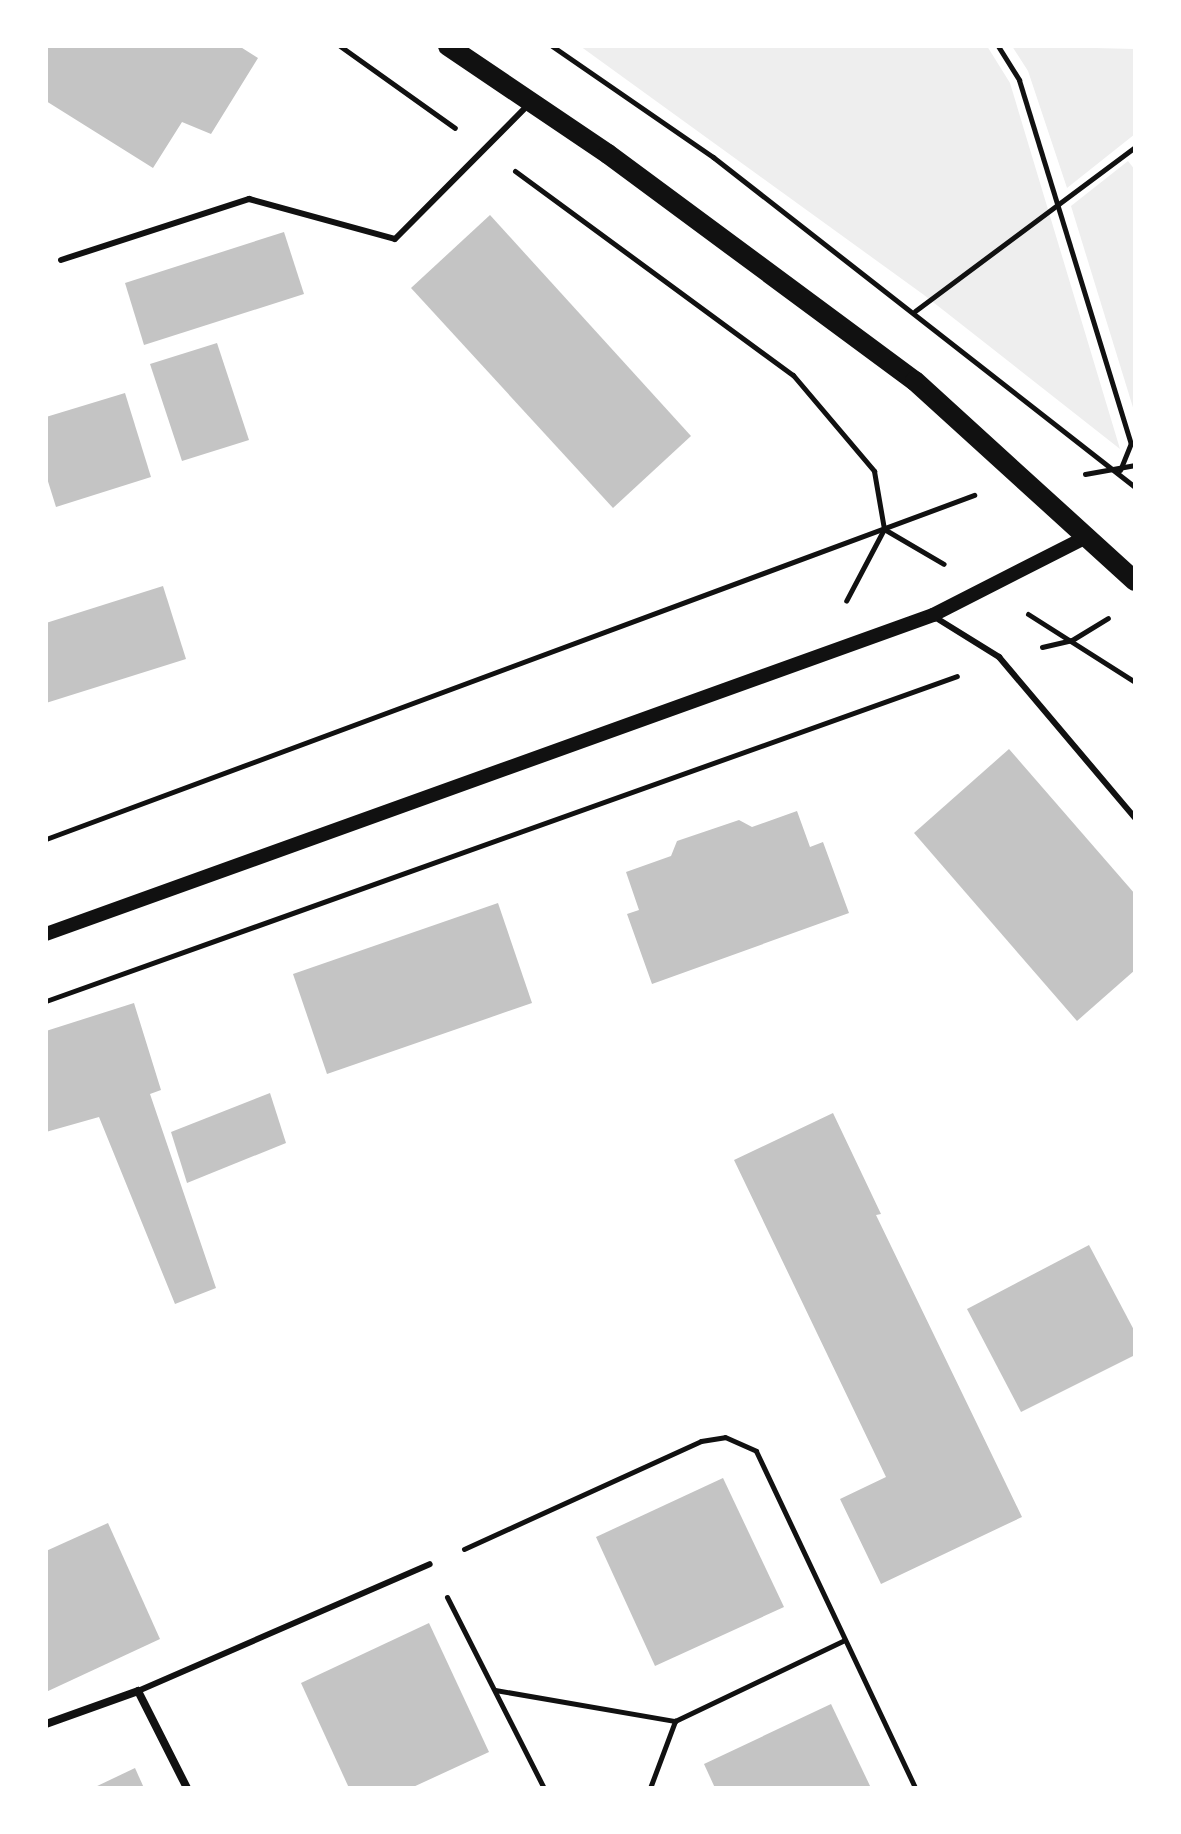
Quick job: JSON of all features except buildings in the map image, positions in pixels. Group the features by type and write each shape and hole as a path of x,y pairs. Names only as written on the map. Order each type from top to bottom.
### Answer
{"main road":[{"path":"448,46 532,101 915,381 1135,581"}],"street":[{"path":"46,934 933,615 1086,537"},
{"path":"46,1724 138,1691 187,1788"}],"lane":[{"path":"61,260 249,199 395,239 532,101"},
{"path":"933,615 999,657 1135,818"},
{"path":"138,1691 430,1564"}],"path":[{"path":"46,839 884,529 874,471 793,375 340,46"},
{"path":"552,46 713,157 1120,471 1135,487"},
{"path":"998,46 1019,80 1131,443 1120,471"},
{"path":"915,311 1057,209 1135,147"},
{"path":"1120,471 1135,465"},
{"path":"1122,609 1072,640 1135,682"},
{"path":"46,1001 946,680"},
{"path":"540,1787 430,1564 701,1441 725,1437 756,1451 915,1788"},
{"path":"494,1690 675,1721 845,1640"},
{"path":"650,1788 675,1721"}],"shaded area":[{"path":"580,46 987,46 1010,83 1120,449 924,295"},
{"path":"1012,46 1135,49 1135,134 1067,188 1028,71"},
{"path":"1128,161 1135,170 1135,414 1071,206"}]}
